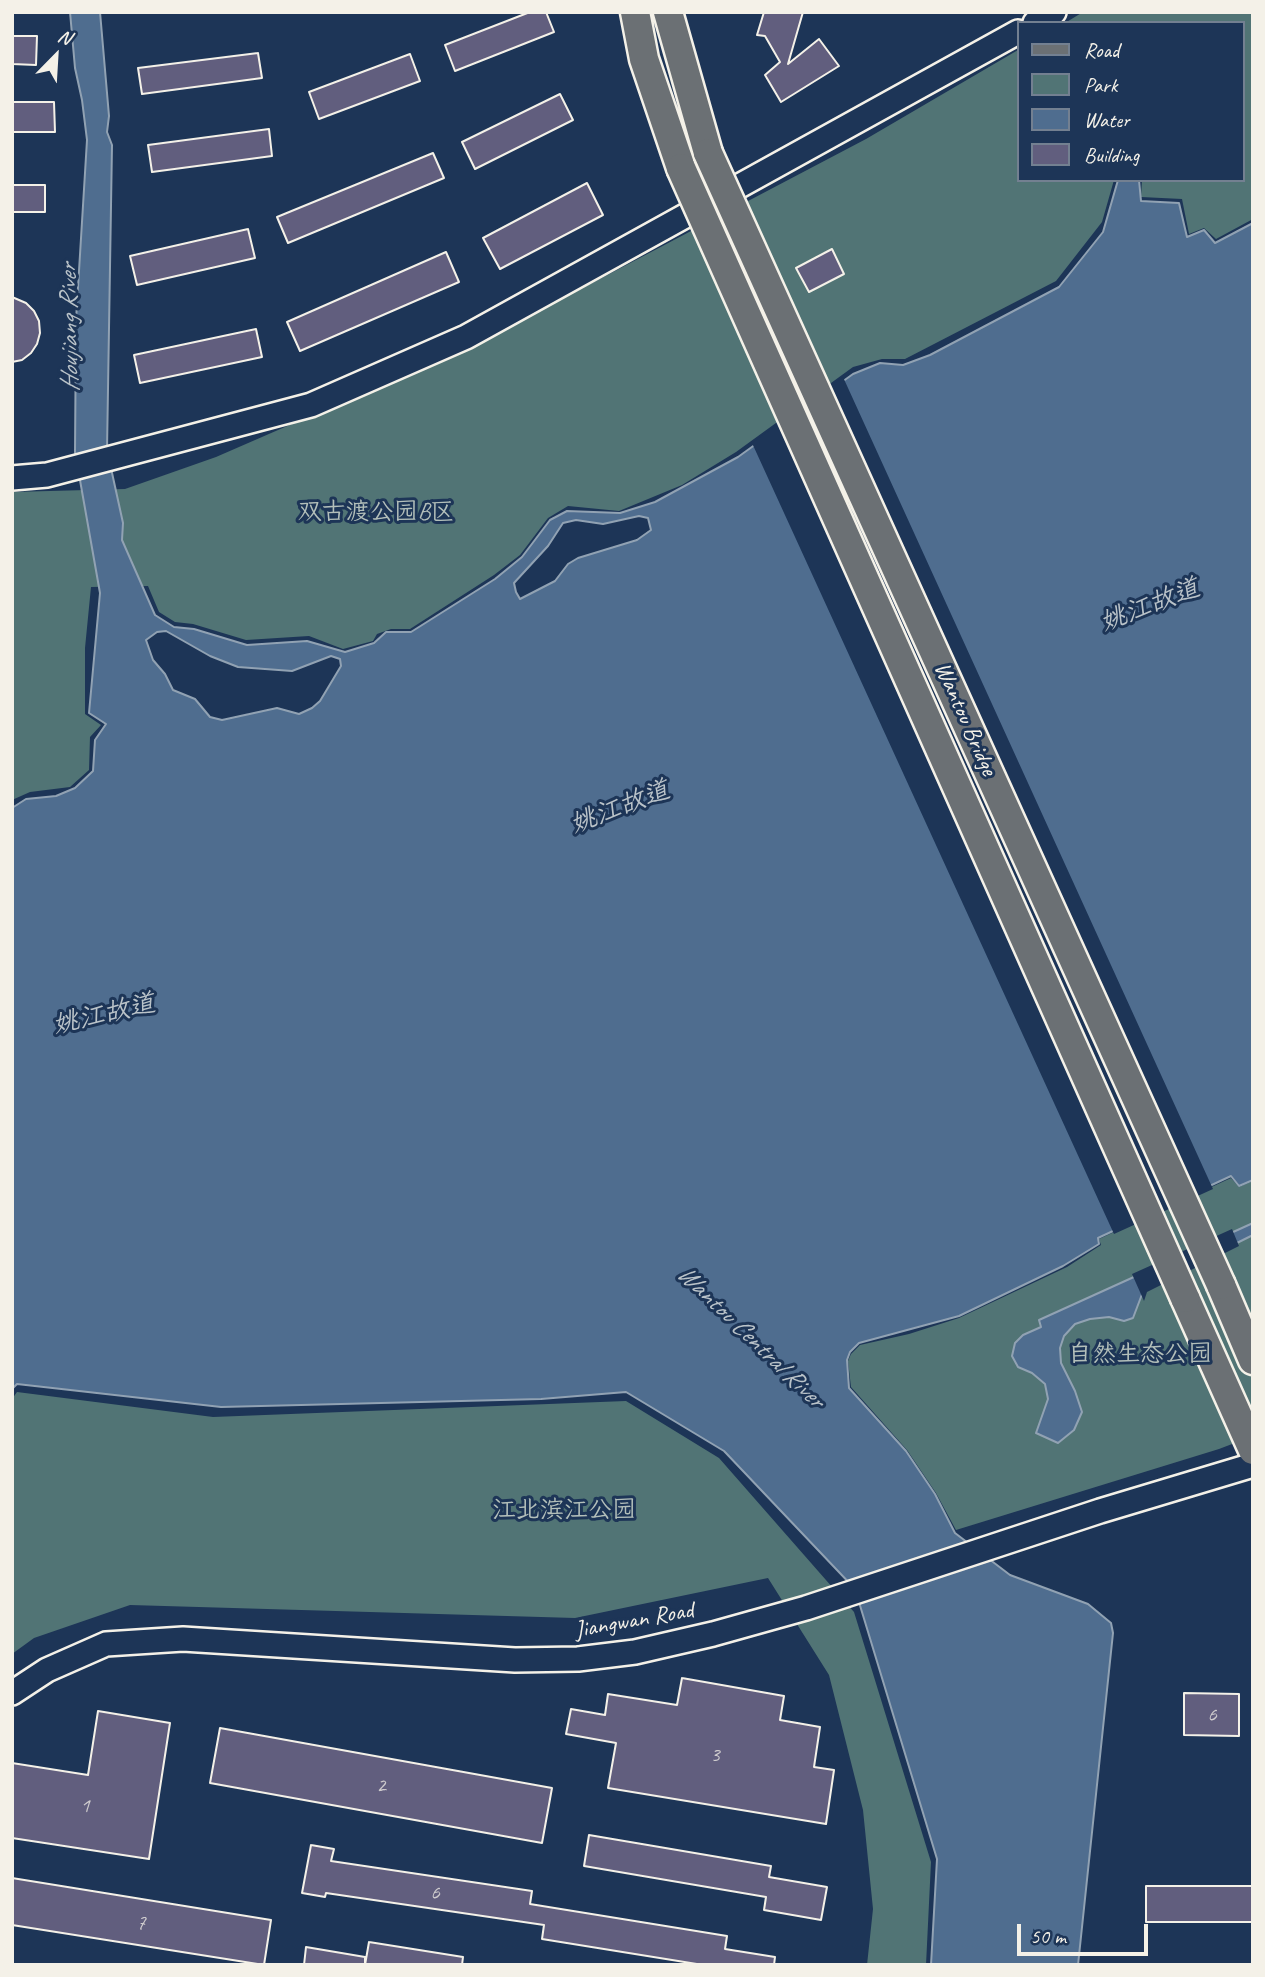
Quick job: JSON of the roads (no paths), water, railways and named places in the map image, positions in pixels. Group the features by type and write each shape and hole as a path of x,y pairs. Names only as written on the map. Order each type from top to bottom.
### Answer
{"main road":[{"name":"Wantou Bridge","path":"635,12 644,59 681,168 1253,1450"},
{"name":"Wantou Bridge","path":"668,12 708,153 1253,1360"}],"street":[{"path":"1038,21 1054,12"},
{"path":"12,478 47,475 311,405 466,337 1016,33"},
{"name":"Jiangwan Road","path":"12,1693 47,1670 106,1644 183,1639 458,1658 578,1660 635,1652 806,1608 1100,1511 1253,1465"}],"water":[{"path":"70,12 100,12 109,116 107,132 112,145 107,450 123,523 122,540 155,615 174,627 194,629 247,645 307,641 345,652 374,643 386,632 411,632 495,579 522,557 550,520 567,511 620,513 655,502 738,457 853,374 880,363 903,365 930,355 1059,287 1103,232 1117,182 1139,182 1141,201 1179,203 1187,237 1204,230 1215,243 1253,223 1253,1180 1239,1186 1231,1176 1098,1238 1099,1244 1063,1266 959,1316 859,1343 850,1352 847,1360 849,1388 906,1451 935,1494 955,1533 1010,1575 1088,1604 1111,1623 1113,1633 1078,1965 931,1965 937,1859 855,1589 724,1451 626,1392 541,1399 221,1407 17,1384 12,1389 12,808 26,799 56,796 75,788 93,771 95,740 106,724 89,713 100,593 75,452 76,320 87,140 75,68","holes":["639,516 648,518 651,530 637,540 578,558 568,564 555,581 520,599 514,583 548,546 563,523 576,520 603,524","166,631 210,656 238,667 292,671 331,656 340,659 341,666 320,701 299,714 277,708 222,720 210,717 195,699 173,690 165,674 153,660 146,640 157,632"]},
{"path":"1253,1223 1253,1235 1144,1289 1133,1318 1124,1321 1109,1317 1075,1324 1064,1336 1060,1348 1061,1363 1082,1412 1074,1430 1058,1443 1036,1433 1048,1399 1045,1384 1032,1373 1018,1367 1012,1356 1015,1343 1023,1335 1041,1327 1039,1320"}],"water label":[{"name":"Houjiang River","path":"70,328"},
{"name":"姚江故道","path":"1150,606"},
{"name":"姚江故道","path":"620,808"},
{"name":"姚江故道","path":"104,1015"},
{"name":"Wantou Central River","path":"750,1337"}],"park label":[{"name":"双古渡公园B区","path":"376,513"},
{"name":"自然生态公园","path":"1140,1355"},
{"name":"江北滨江公园","path":"564,1511"}]}
